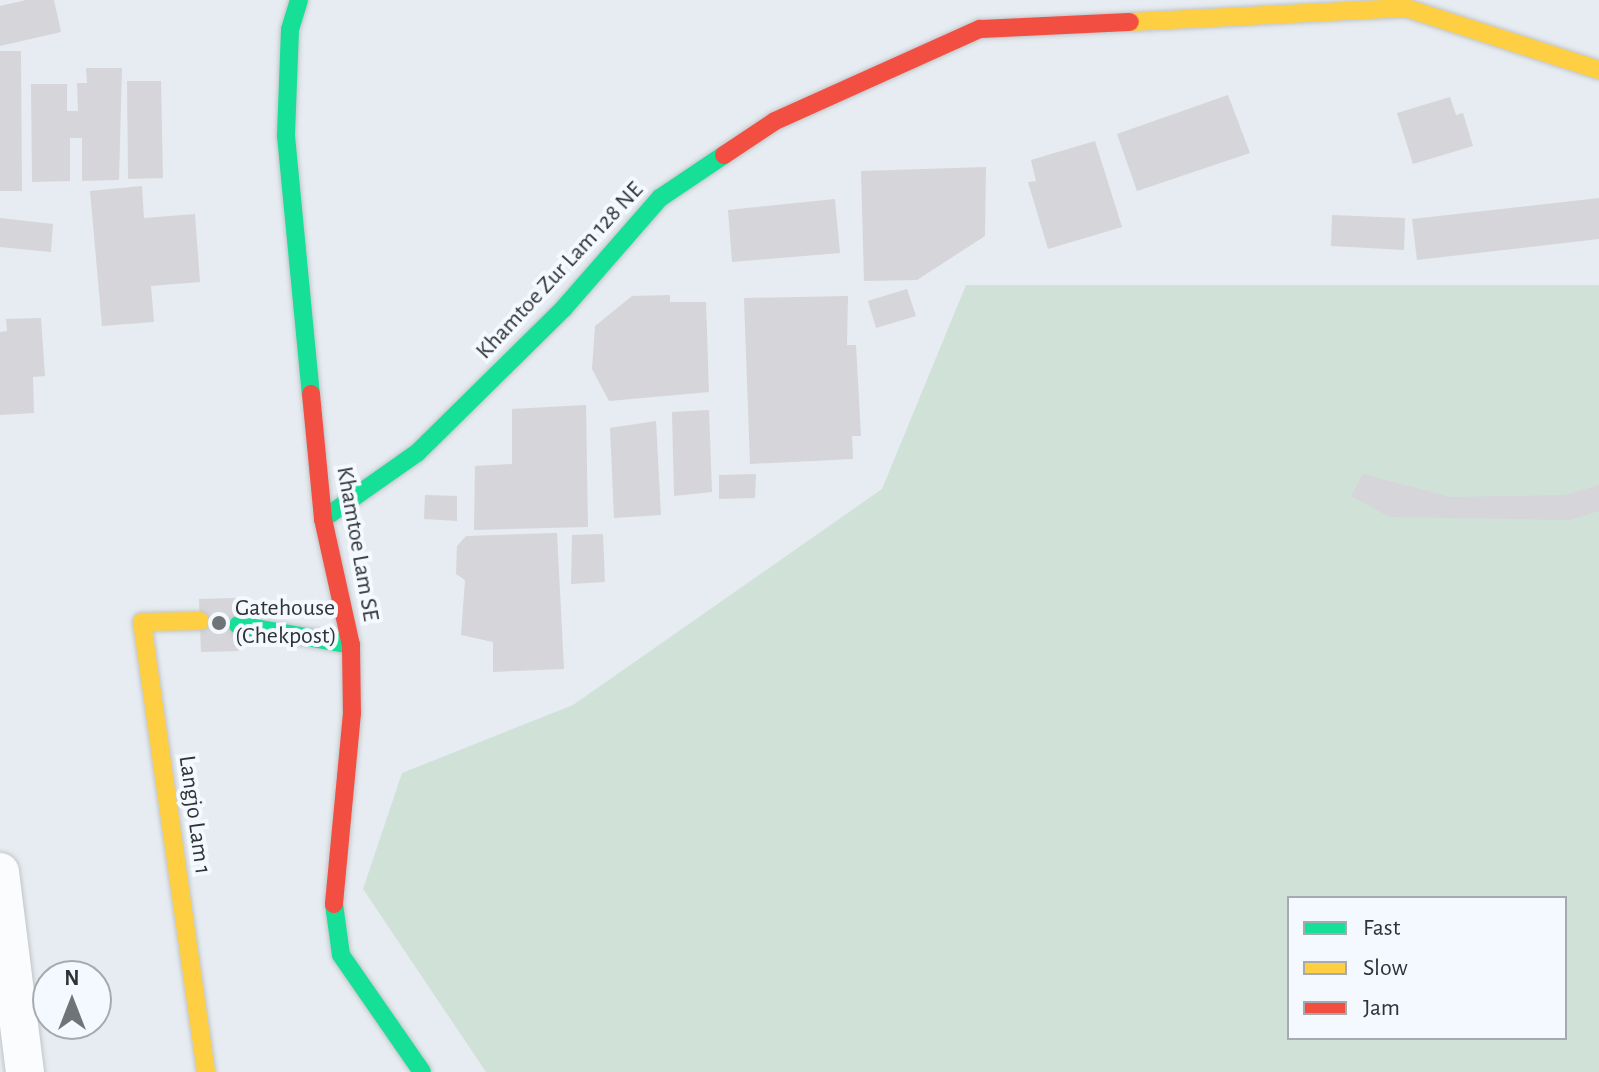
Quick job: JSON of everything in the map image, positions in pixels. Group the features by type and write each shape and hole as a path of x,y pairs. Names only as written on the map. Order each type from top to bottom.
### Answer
{"street":[{"name":"Khamtoe Zur Lam 128 NE","path":"323,519 417,453 564,308 660,198 775,121 980,29 1406,8 1599,70"},
{"name":"Khamtoe Lam SE","path":"290,10 286,136 323,519 351,645 352,713 332,894 341,955 366,999 422,1072"},
{"name":"Langjo Lam 1","path":"200,621 142,622 206,1072"},
{"path":"238,625 351,645"},
{"path":"0,872 25,1072"}],"green space":[{"path":"966,285 1599,285 1599,1072 486,1072 363,889 402,773 573,705 882,489"}],"building":[{"path":"26,0 54,0 61,32 0,46 0,6"},
{"path":"0,51 21,51 22,191 0,191"},
{"path":"86,68 122,68 119,180 82,181 82,138 70,138 70,181 32,182 31,84 67,84 67,111 78,111 77,83 87,83"},
{"path":"127,81 161,81 163,178 128,179"},
{"path":"1228,95 1250,153 1137,191 1117,134"},
{"path":"1450,97 1456,115 1463,113 1473,146 1413,164 1397,113"},
{"path":"1095,141 1122,227 1048,249 1028,182 1036,181 1031,160"},
{"path":"986,167 985,236 917,280 864,281 861,171"},
{"path":"142,186 144,218 195,214 200,282 151,286 154,322 102,326 90,191"},
{"path":"1599,198 1599,239 1417,260 1412,219"},
{"path":"835,199 840,253 732,262 728,210"},
{"path":"1332,215 1405,218 1404,250 1331,246"},
{"path":"0,218 53,224 51,252 0,247"},
{"path":"907,289 916,316 876,328 868,301"},
{"path":"670,295 670,302 706,302 709,392 609,401 592,369 595,326 632,296"},
{"path":"848,296 847,345 856,345 861,436 852,436 853,459 750,464 744,298"},
{"path":"41,318 45,376 33,377 34,413 0,415 0,332 7,331 6,319"},
{"path":"586,405 588,527 474,530 475,466 512,464 512,409"},
{"path":"709,410 712,492 674,496 672,412"},
{"path":"656,421 661,515 614,518 610,428"},
{"path":"756,474 755,498 719,499 719,475"},
{"path":"1363,474 1450,497 1564,495 1599,485 1599,511 1569,520 1390,517 1351,496"},
{"path":"425,495 457,496 457,521 424,519"},
{"path":"557,533 564,669 493,672 493,642 461,635 465,580 456,574 457,546 466,536"},
{"path":"603,534 605,582 571,584 572,535"},
{"name":"Gatehouse (Chekpost)","path":"237,598 239,651 201,652 199,599"}],"traffic: fast":[{"path":"299,0 290,30 286,136 311,394"},
{"path":"323,519 417,453 564,308 660,198 724,155"},
{"path":"238,625 351,645"},
{"path":"334,904 341,955 422,1072"}],"traffic: slow":[{"path":"1130,22 1406,8 1599,70"},
{"path":"200,621 142,622 206,1072"}],"traffic: jam":[{"path":"724,155 775,121 980,29 1130,22"},
{"path":"311,394 323,519 351,645 352,713 334,904"}],"place":[{"name":"Gatehouse (Chekpost)","path":"219,623"}]}
